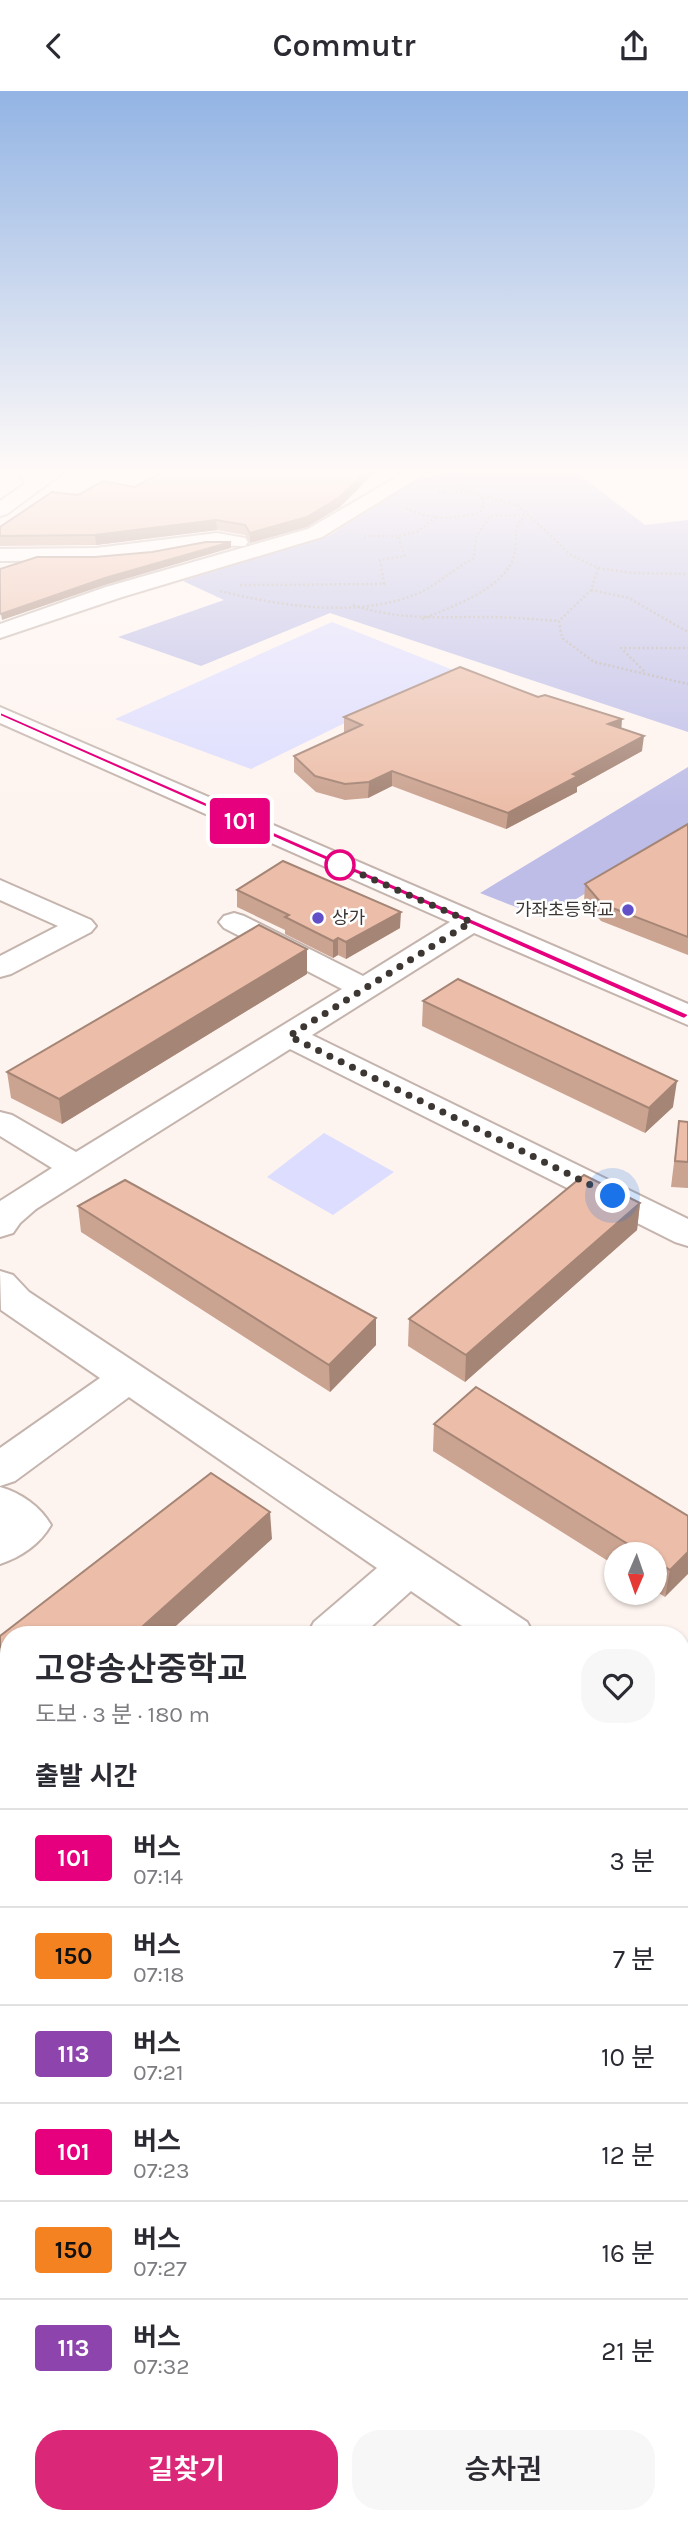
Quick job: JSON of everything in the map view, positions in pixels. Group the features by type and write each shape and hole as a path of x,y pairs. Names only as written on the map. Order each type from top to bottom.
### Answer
{"street":[{"path":"0,631 150,581"},
{"path":"0,714 688,1016"},
{"path":"0,889 81,926 0,968"},
{"path":"234,922 365,989"},
{"path":"0,1225 5,1216 23,1201 471,922"},
{"path":"289,1036 688,1234"},
{"path":"0,1122 76,1167"},
{"path":"0,1284 15,1301 497,1626"},
{"path":"0,1470 129,1377"},
{"path":"0,1503 29,1525 0,1547"},
{"path":"340,1626 409,1566"}],"path":[{"path":"234,585 384,584 384,581"},
{"path":"217,591 251,600 301,606 352,604 396,599 422,591 437,581"},
{"path":"418,620 453,606 493,581"},
{"path":"352,604 383,616 418,620 473,617 559,621 592,590 594,581"},
{"path":"592,590 629,598 688,632"},
{"path":"559,621 562,638 594,662 688,684"},
{"path":"645,673 621,648 688,647"}],"shaded area":[{"path":"184,581 688,581 688,732 330,613 201,666 118,637 224,600"},
{"path":"332,622 453,670 251,769 115,719"},
{"path":"688,767 688,833 544,918 480,893"},
{"path":"324,1133 394,1172 333,1215 267,1177"}],"building":[{"path":"0,581 95,581 1,614"},
{"path":"460,667 538,697 545,695 622,719 608,724 644,736 573,774 578,776 508,813 392,771 369,782 345,784 315,776 294,756 362,725 344,717"},
{"path":"688,824 688,937 602,904 585,884"},
{"name":"상가","path":"283,861 401,912 346,942 338,938 333,941 285,917 289,915 237,890"},
{"path":"259,925 307,949 59,1099 7,1072"},
{"path":"458,979 677,1081 649,1108 423,1001"},
{"path":"679,1121 688,1122 688,1162 675,1161"},
{"path":"584,1175 640,1203 466,1355 409,1319"},
{"path":"125,1180 376,1318 329,1365 78,1206"},
{"path":"476,1387 688,1516 688,1552 670,1570 667,1568 667,1542 625,1542 434,1424"},
{"path":"211,1473 270,1512 143,1626 13,1626"}],"bus line":[{"name":"101","path":"0,714 688,1016"}],"place":[{"name":"가좌초등학교","path":"628,910"},
{"name":"상가","path":"318,918"}],"route":[{"path":"340,865 471,922 289,1036 613,1196"}]}
